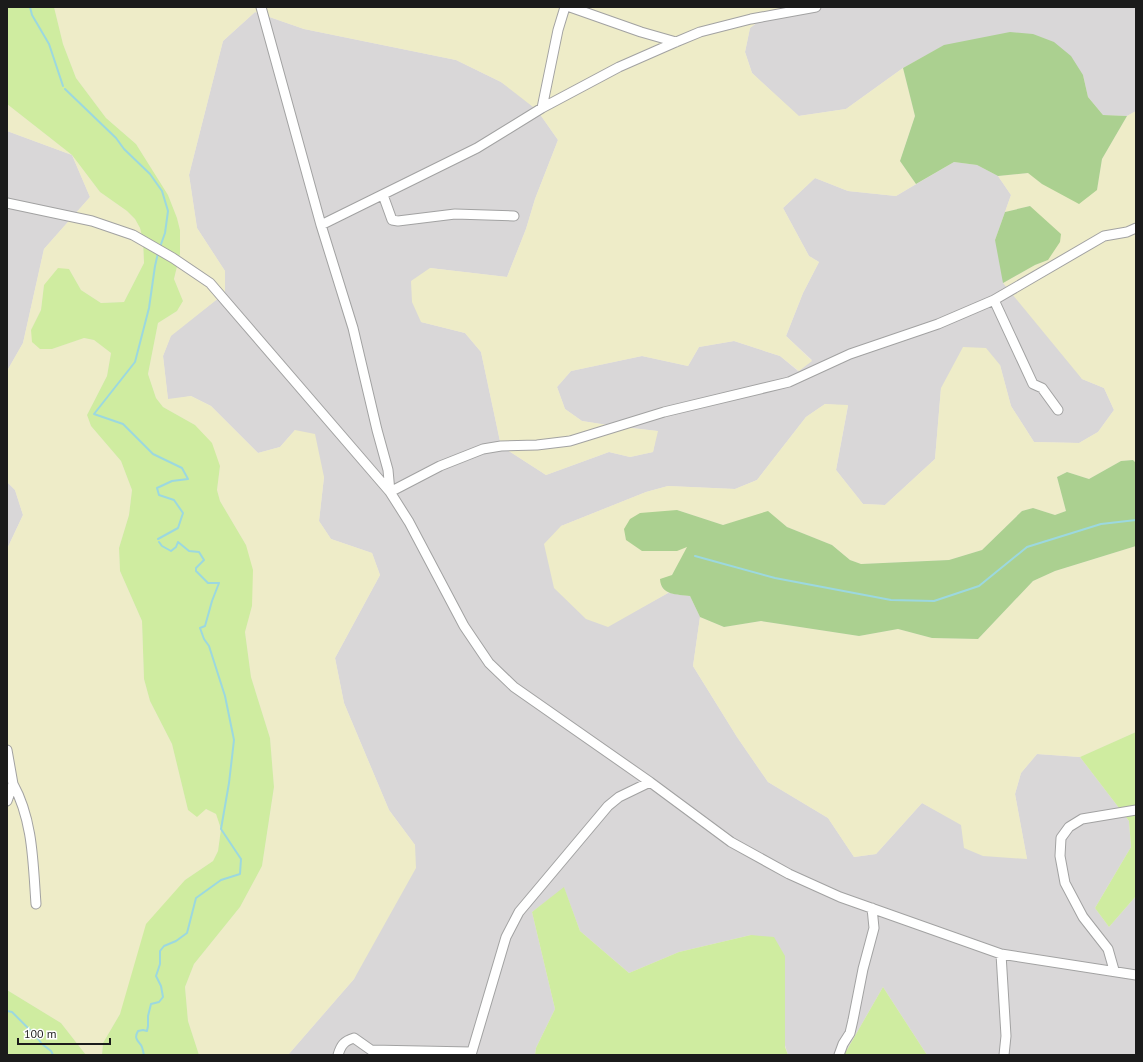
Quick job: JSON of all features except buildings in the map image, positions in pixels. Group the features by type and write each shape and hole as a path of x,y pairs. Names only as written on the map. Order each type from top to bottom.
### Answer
{"street":[{"path":"260,7 321,226 353,328 388,470 390,492"},
{"path":"542,108 558,30 565,7"},
{"path":"570,7 641,32 676,42"},
{"path":"321,226 477,148 542,108 619,67 700,32 751,19 816,7"},
{"path":"383,195 392,220 398,221 455,214 514,216"},
{"path":"7,203 92,221 133,235 173,258 210,283 390,492 409,522 464,626 489,663 514,687 650,782 731,842 789,874 840,897 1001,954 1114,970 1136,975"},
{"path":"390,492 440,466 483,449 501,446 537,445 570,441 664,412 789,382 850,354 938,324 994,300 1104,236 1127,232 1136,228"},
{"path":"994,300 1033,384 1042,388 1058,410"},
{"path":"7,750 13,784 20,795 27,822 34,863 36,904"},
{"path":"338,1055 340,1048 346,1041 354,1038 371,1050 471,1054 506,937 519,912 608,806 619,797 650,782"},
{"path":"7,801 13,784"},
{"path":"1114,970 1108,949 1083,917 1065,883 1060,856 1061,838 1069,827 1082,820 1136,810"},
{"path":"839,1055 852,1026 863,969 874,928 872,908"},
{"path":"1001,954 1006,1036 1004,1055"}],"shaded area":[{"path":"54,7 798,7 768,14 750,28 745,52 752,73 799,116 846,109 903,68 915,116 900,161 916,184 896,196 848,191 815,178 783,208 809,256 819,262 803,293 786,336 812,361 799,371 780,356 734,341 699,347 688,366 642,356 571,371 557,387 565,409 582,421 658,431 653,452 630,457 609,452 546,475 501,446 481,352 465,333 421,322 412,302 411,281 430,268 507,277 558,140 537,110 501,82 456,60 304,29 255,12 223,41 189,175 197,228 225,271 225,293 171,336 163,356 168,399 191,396 211,406 258,453 280,447 295,430 315,434 324,477 319,521 331,539 372,553 380,575 335,658 344,703 389,810 415,845 416,868 354,979 288,1055 199,1055 188,1021 185,987 194,964 240,907 262,866 274,788 270,738 251,677 245,632 252,606 246,545 220,501 217,490 220,466 195,425 163,407 156,398 148,374 158,323 177,311 183,301 174,279 180,254 180,230 177,218 168,195 136,144 106,118 76,78 63,44"},
{"path":"798,7 1136,7 1136,111 1127,116 1103,115 1088,97 1083,75 945,45 903,68 846,109 798,116 752,73 745,52 750,28 768,14"},
{"path":"255,12 304,29 456,60 501,82 518,94 537,110 558,140 507,277 430,268 421,322 465,333 481,352 501,446 546,475 609,452 630,457 653,452 657,431 582,421 565,409 557,387 571,371 642,356 688,366 699,347 734,341 780,356 798,371 812,360 786,336 803,293 819,262 809,256 783,208 815,178 848,191 896,196 954,162 977,165 998,176 1011,195 995,240 1082,379 1104,388 1114,410 1098,432 1079,443 1034,442 1011,406 1000,365 941,388 935,459 885,505 863,504 836,470 848,406 825,404 806,417 757,480 735,489 668,486 646,492 561,526 608,626 668,593 690,596 700,617 693,666 737,737 768,782 828,818 854,857 876,854 922,803 1027,859 1015,794 1021,773 1037,754 1080,757 1129,821 1131,847 1095,908 1109,927 1136,896 1136,1055 927,1055 883,987 844,1055 788,1055 751,935 679,952 629,973 580,931 564,888 532,912 555,1009 536,1048 535,1055 288,1055 354,979 415,845 389,810 344,703 335,658 380,575 372,553 331,539 319,521 324,477 295,430 280,447 258,453 211,406 191,396 168,400 163,356 171,335 225,293 225,271 197,228 189,175 223,41"},
{"path":"7,104 72,155 7,131"},
{"path":"1136,111 1136,463 1133,460 1121,461 1089,479 1067,472 1057,477 1066,511 1055,515 1033,508 1022,511 982,550 949,560 861,564 850,560 832,545 787,527 768,512 723,525 677,510 688,547 672,575 661,586 668,593 608,627 586,619 554,588 544,544 561,526 646,492 668,486 735,489 757,480 806,417 825,404 848,405 836,470 863,504 885,505 935,459 941,388 963,347 986,348 1000,365 1011,406 1034,442 1079,443 1098,432 1114,410 1104,388 1082,379 1003,283 1035,265 1048,260 1030,206 1005,212 1011,195 998,176 1029,173 1042,184 1097,190 1102,159 1127,116"},
{"path":"7,131 72,155 90,197 44,249 23,343 7,371"},
{"path":"72,155 100,192 127,211 135,219 140,228 143,240 144,263 124,302 101,303 81,290 69,269 44,285 41,310 31,330 52,349 83,338 94,340 111,353 107,376 87,415 91,426 121,461 132,490 129,515 119,548 120,571 142,621 144,679 150,701 172,744 188,810 206,809 216,814 221,829 218,851 213,861 185,880 120,1014 103,1043 102,1055 86,1055 61,1023 7,990 7,549 23,515 15,490 7,482 7,371 23,343 44,249 90,197"},
{"path":"7,482 15,490 23,515 7,549"},
{"path":"1136,546 1136,732 1080,757 1037,754 1021,773 1015,794 1027,859 983,856 964,848 961,825 922,803 876,854 854,857 828,818 768,782 737,737 693,666 700,617 724,627 761,621 859,636 898,629 932,638 978,639 1033,581 1055,571"}],"green space":[{"path":"7,7 54,7 63,44 76,78 106,118 136,144 168,195 180,230 180,254 174,279 183,301 177,311 158,323 148,374 156,398 163,407 195,425 212,443 220,466 217,490 220,501 246,545 253,570 252,606 245,632 251,677 270,738 274,787 262,866 240,907 194,964 185,987 188,1021 199,1055 102,1055 103,1043 120,1014 146,924 185,880 213,861 218,851 221,829 216,814 206,809 197,817 188,810 172,744 150,701 144,679 142,621 120,571 119,548 129,515 132,490 121,461 91,426 87,415 107,376 111,353 94,340 84,338 52,349 40,349 32,342 31,330 41,310 44,285 58,268 69,269 81,290 101,303 124,302 144,263 143,240 140,228 135,219 127,211 100,192 72,155 7,104"},
{"path":"1010,32 1033,34 1054,42 1071,56 1083,75 1088,97 1103,115 1127,116 1102,159 1097,190 1079,204 1042,184 1028,173 998,176 977,165 954,162 916,184 900,161 915,116 903,68 944,45"},
{"path":"1030,206 1061,234 1060,242 1048,260 1035,265 1003,283 995,240 1005,212"},
{"path":"1133,460 1136,463 1136,546 1055,571 1033,581 978,639 932,638 898,629 859,636 761,621 724,627 700,617 690,596 670,593 663,589 661,585 660,579 672,575 687,547 677,551 642,551 626,540 624,529 630,519 640,513 677,510 723,525 768,511 787,527 832,545 850,560 861,564 949,560 982,550 1022,511 1033,508 1055,515 1066,511 1057,477 1067,472 1089,479 1121,461"},
{"path":"1136,732 1136,896 1109,927 1095,908 1131,847 1129,821 1080,757"},
{"path":"564,887 580,931 629,973 679,952 751,935 774,937 785,956 785,1047 788,1055 535,1055 536,1048 555,1009 532,912"},
{"path":"883,987 927,1055 844,1055"},
{"path":"7,990 61,1023 86,1055 7,1055"}],"waterway":[{"path":"30,7 32,15 49,44 63,86"},
{"path":"65,89 116,138 124,149 150,174 162,191 168,211 165,233 160,247"},
{"path":"158,253 149,308 135,362 94,414 123,424 153,454 182,468 188,479 172,481 157,488 159,495 174,500 183,513 178,528 158,539"},
{"path":"695,556 775,578 891,600 934,601 979,586 1027,547 1101,524 1136,520"},
{"path":"144,1055 142,1047 136,1039 136,1035 138,1031 147,1031 148,1016 151,1004 159,1002 163,997 161,986 156,976 160,964 160,951 164,946 176,941 187,933 196,898 221,880 240,874 241,859 221,829 229,783 234,740 225,696 209,646 204,639 200,628 205,626 219,583 208,583 196,571 196,568 204,560 199,552 189,551 178,542 176,547 171,551 162,546 159,542"},
{"path":"7,1011 12,1012 42,1044 51,1051 53,1055"}]}
